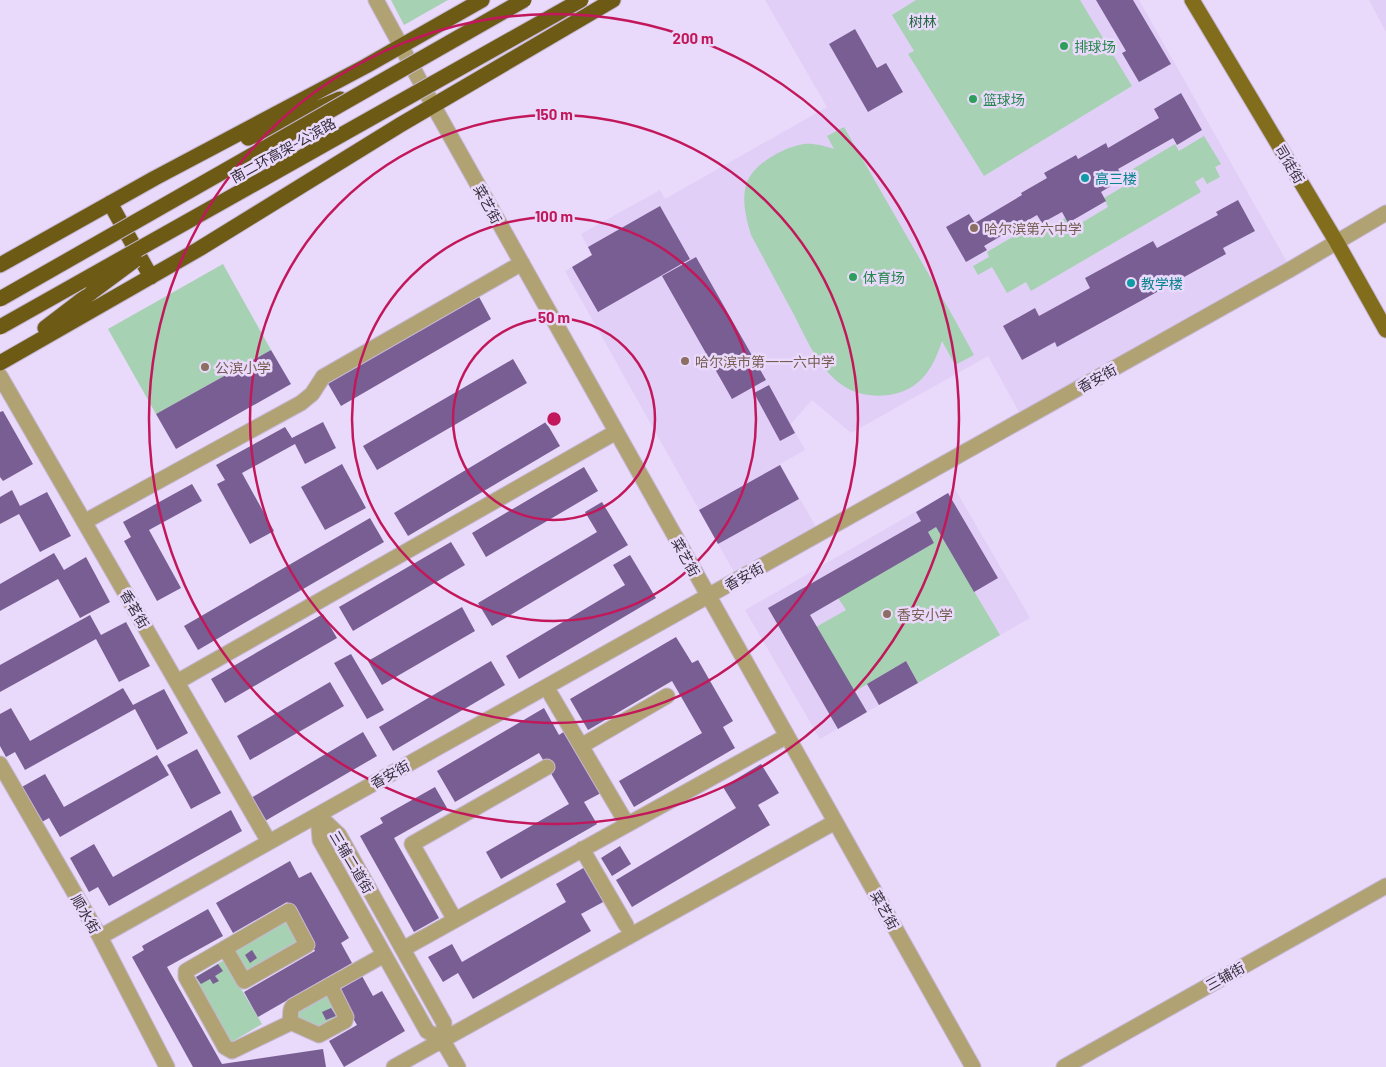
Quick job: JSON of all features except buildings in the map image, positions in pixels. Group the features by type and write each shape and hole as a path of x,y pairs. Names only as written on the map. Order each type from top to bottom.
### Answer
{"highway":[{"path":"0,265 155,178 402,46 482,0"},
{"name":"南二环高架-公滨路","path":"0,299 524,0"},
{"name":"南二环高架-公滨路","path":"0,327 581,0"},
{"path":"0,362 199,250 433,105 613,0"},
{"path":"155,178 376,84"},
{"path":"110,203 151,277"},
{"path":"0,362 183,224"}],"main road":[{"name":"司徒街","path":"1192,0 1336,241 1386,330"}],"street":[{"name":"菜艺街","path":"376,0 433,105 973,1067"},
{"name":"香安街","path":"100,937 1291,269 1386,213"},
{"path":"84,522 301,402 312,394 322,377 522,263"},
{"name":"香茗街","path":"0,376 269,842"},
{"path":"176,682 616,432"},
{"path":"551,695 627,824"},
{"path":"581,746 667,696"},
{"path":"403,950 787,736"},
{"name":"顺水街","path":"0,764 100,937 167,1067"},
{"path":"455,920 412,844 546,767"},
{"name":"三辅二道街","path":"318,814 338,834 444,1023 443,1041"},
{"name":"三辅二道街","path":"318,814 320,840 426,1031 443,1041 458,1067"},
{"path":"394,1067 835,822"},
{"path":"582,850 626,925"},
{"name":"三辅街","path":"1064,1067 1386,886"},
{"path":"225,948 244,981 307,945 288,911 188,969 185,974 225,1047 235,1050 290,1022"},
{"path":"290,1022 292,1007 384,955"},
{"path":"290,1022 319,1035 345,1020 346,1017 330,985"}],"shaded area":[{"name":"哈尔滨第六中学","path":"765,0 1139,0 1291,269 1023,419 988,356 851,433 812,400 791,424 805,450 780,464 816,527 734,572 565,271 592,255 581,234 660,190 665,199 827,107"},
{"path":"1369,0 1386,0 1386,32"},
{"name":"香安小学","path":"955,489 1030,618 820,739 745,610"}],"green space":[{"path":"391,0 448,0 404,25"},
{"name":"树林","path":"916,0 1080,0 1132,86 984,176 908,54 914,51 892,15"},
{"name":"体育场","path":"844,127 974,355 955,365 942,341 926,375 912,387 894,394 874,396 854,391 842,385 826,370 808,342 751,235 746,215 744,202 745,188 756,168 779,152 804,144 834,149 827,136"},
{"path":"1204,136 1221,164 1215,167 1220,177 1207,184 1203,177 1195,182 1201,192 1031,291 1026,282 1007,293 992,267 978,275 973,266 989,257 987,252 1040,221 1045,230 1065,218 1071,229 1108,207 1104,198 1126,185 1121,176 1175,144 1179,151"},
{"name":"公滨小学","path":"223,264 271,350 156,414 108,329"},
{"path":"936,527 1000,635 918,683 906,661 854,692 816,627 846,610 838,598 934,543 928,532"},
{"path":"289,911 307,945 244,981 225,948"},
{"path":"224,960 262,1024 230,1043 192,979"},
{"path":"330,985 346,1017 322,1034 291,1019 291,1009"}],"place":[{"name":"排球场","path":"1064,46"},
{"name":"篮球场","path":"973,99"},
{"name":"高三楼","path":"1085,178"},
{"name":"哈尔滨第六中学","path":"974,228"},
{"name":"体育场","path":"853,277"},
{"name":"教学楼","path":"1131,283"},
{"name":"哈尔滨市第一一六中学","path":"685,361"},
{"name":"公滨小学","path":"205,367"},
{"name":"香安小学","path":"887,614"}]}
